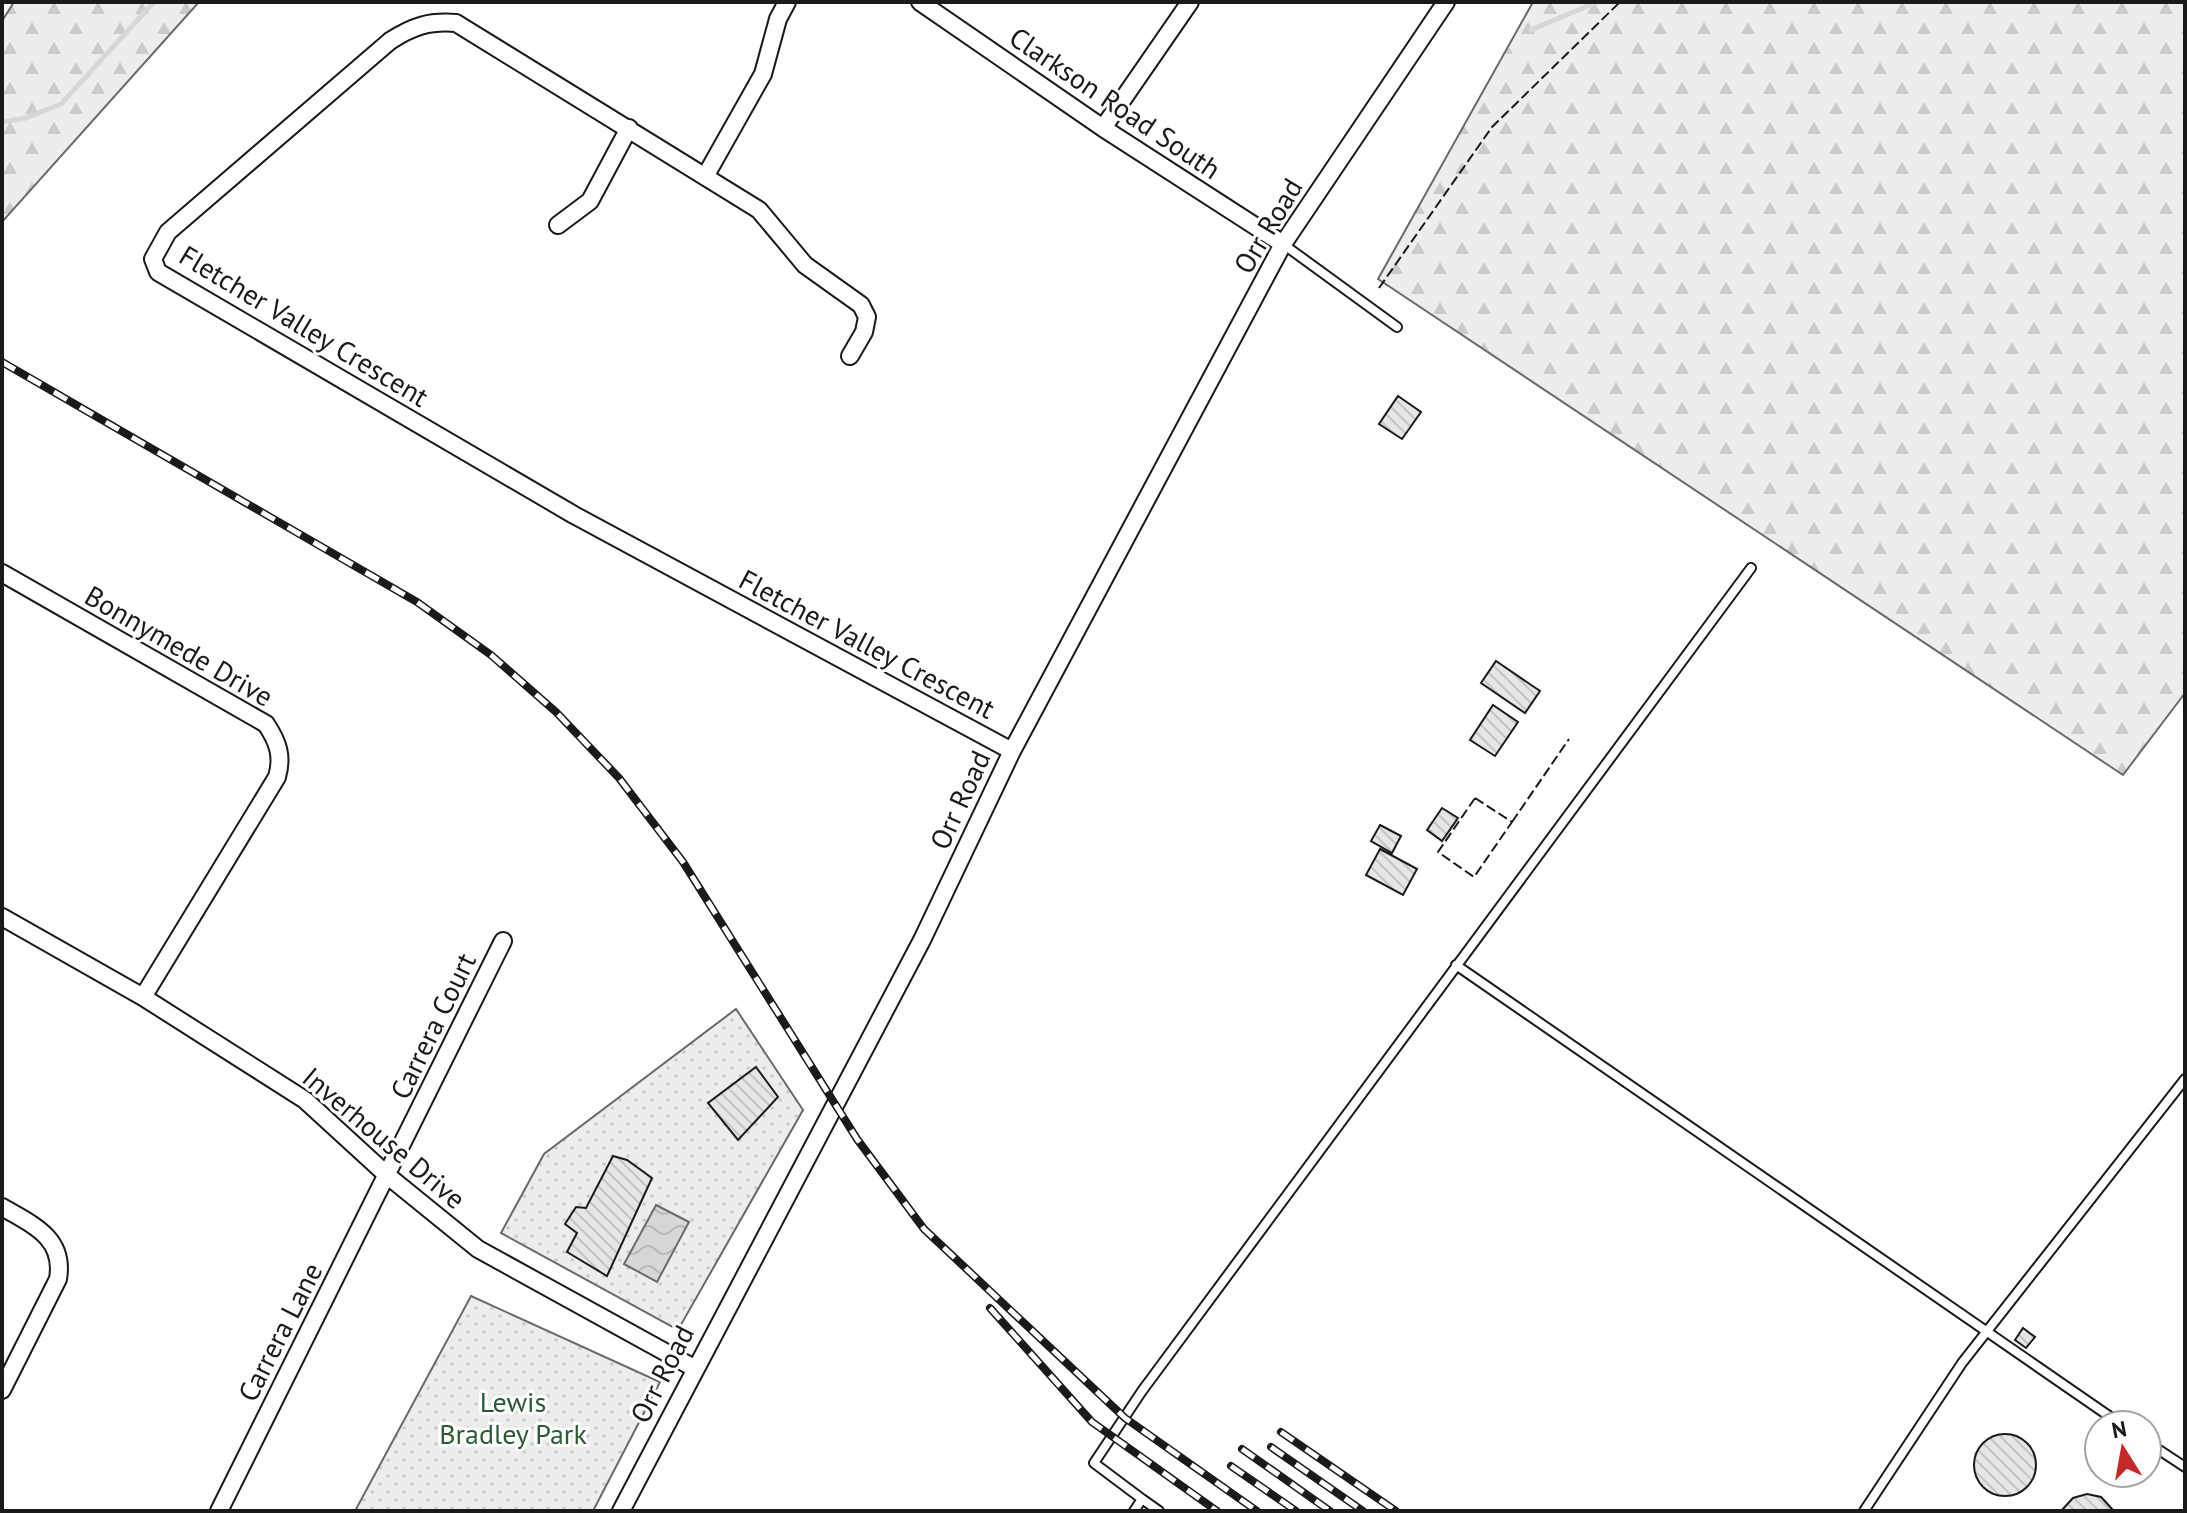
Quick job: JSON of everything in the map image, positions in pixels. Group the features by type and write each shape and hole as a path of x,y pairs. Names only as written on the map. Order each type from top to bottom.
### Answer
{"street":[{"path":"706,175 763,74 778,19 787,2"},
{"name":"Clarkson Road South","path":"920,2 1103,128 1283,244"},
{"path":"1103,128 1190,2"},
{"name":"Orr Road","path":"621,1511 922,940 1012,751 1283,244 1446,2"},
{"name":"Fletcher Valley Crescent","path":"850,356 864,332 867,317 861,305 805,265 759,210 456,23 436,21 413,26 390,41 168,232 153,259 158,272 574,515 1012,751"},
{"path":"558,225 590,201 629,128"},
{"name":"Bonnymede Drive","path":"2,573 266,724 277,742 281,763 277,777 143,997"},
{"name":"Inverhouse Drive","path":"2,917 143,997 305,1100 388,1176 478,1249 694,1368"},
{"name":"Carrera Court","path":"388,1176 503,941"},
{"name":"Carrera Lane","path":"219,1511 388,1176"},
{"path":"2,1207 41,1230 55,1244 61,1262 58,1279 2,1390"}],"lane":[{"path":"1283,244 1397,327"},
{"path":"1159,1511 1094,1463 1142,1391 1751,568"},
{"path":"1456,965 2098,1409"},
{"path":"1864,1511 1962,1363 1988,1334 2185,1079"},
{"path":"2163,1453 2185,1467"},
{"path":"1134,1511 1142,1499"}],"green space":[{"path":"14,2 199,2 2,222 2,21"},
{"path":"1533,2 2185,2 2185,693 2123,775 1378,279"},
{"path":"736,1009 803,1110 678,1330 501,1233 544,1154"},
{"name":"Lewis Bradley Park","path":"471,1296 660,1382 593,1511 355,1511"}],"water":[{"path":"656,1205 689,1222 657,1282 624,1264"}],"building":[{"path":"1398,396 1421,412 1402,439 1379,424"},
{"path":"1496,661 1540,691 1525,713 1481,683"},
{"path":"1493,705 1518,722 1495,756 1470,740"},
{"path":"1442,808 1458,818 1442,841 1427,830"},
{"path":"1380,825 1401,836 1392,853 1371,841"},
{"path":"1380,849 1417,869 1403,895 1366,875"},
{"path":"756,1067 778,1097 738,1140 708,1103"},
{"path":"613,1156 627,1160 652,1178 607,1276 567,1252 577,1233 565,1224 576,1207 586,1208"},
{"path":"2023,1328 2035,1337 2026,1348 2015,1340"},
{"path":"2005,1434 2017,1436 2027,1443 2034,1453 2034,1477 2027,1487 2017,1494 2005,1496 1993,1494 1983,1487 1976,1477 1974,1465 1976,1453 1983,1443 1993,1436"},
{"path":"2087,1494 2101,1497 2114,1511 2061,1511 2073,1498"}],"waterway":[{"path":"2,122 26,118 61,104 154,2"},
{"path":"1531,30 1597,2"}],"railway":[{"path":"2,362 417,602 491,655 556,712 619,778 683,862 857,1139 924,1229 1125,1418 1257,1511"},
{"path":"990,1308 1092,1422 1217,1511"},
{"path":"1281,1432 1396,1511"},
{"path":"1271,1447 1363,1511"},
{"path":"1242,1449 1330,1511"},
{"path":"1231,1466 1296,1511"}],"fence":[{"path":"1379,288 1492,127 1620,2"},
{"path":"1512,822 1569,739"},
{"path":"1475,798 1512,822 1474,877 1438,852 1475,798"}]}
